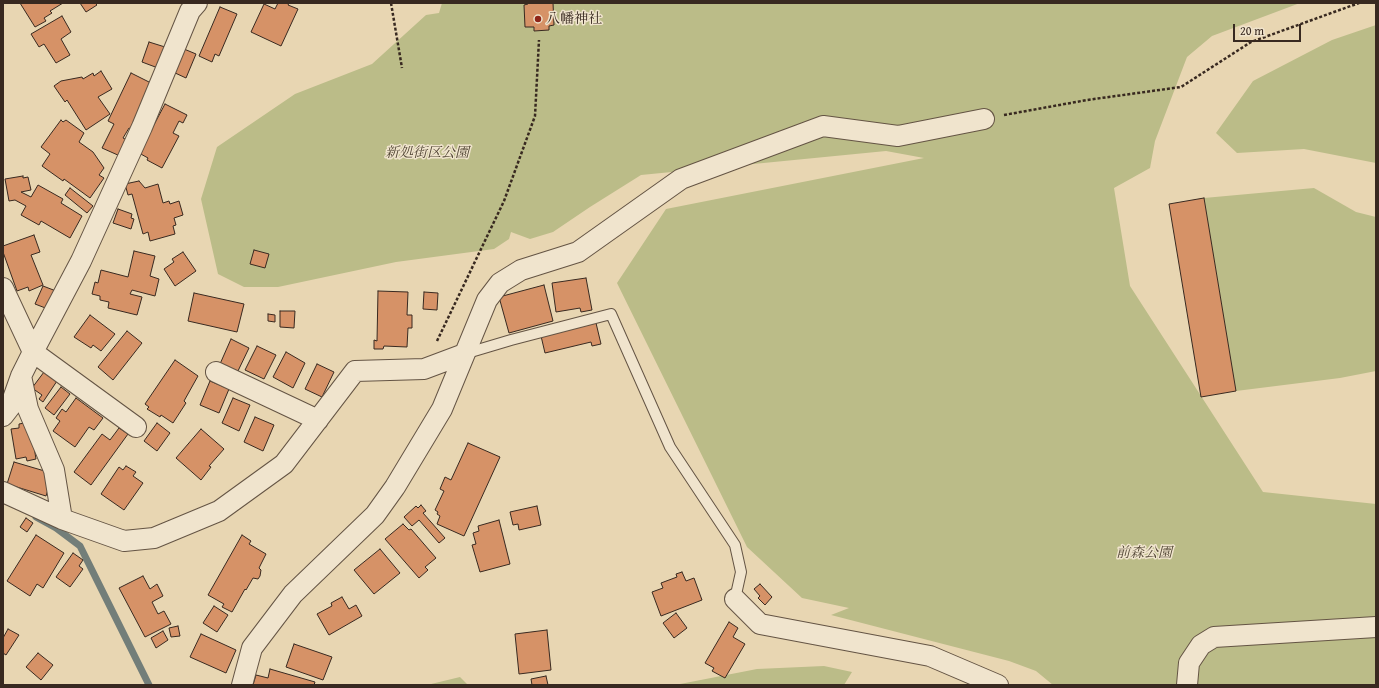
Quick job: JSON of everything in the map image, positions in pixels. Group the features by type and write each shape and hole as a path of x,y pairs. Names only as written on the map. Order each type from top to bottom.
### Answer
{"street":[{"path":"3,416 10,407 21,376 81,261 142,127 190,11 197,3"},
{"path":"242,685 252,648 293,594 375,515 395,487 442,409 487,300 500,283 520,270 578,252 680,179 823,126 898,136 984,119"},
{"path":"3,288 33,352 136,427"},
{"path":"3,492 62,520 124,541 154,538 219,511 284,464 355,371 424,369 464,354"},
{"path":"216,372 318,420"},
{"path":"21,376 28,409 54,470 62,520"},
{"path":"735,598 760,624 930,656 998,685"},
{"path":"1187,685 1189,663 1201,645 1214,637 1376,627"}],"lane":[{"path":"464,354 611,314 670,447 735,545 741,572 735,598"}],"path":[{"path":"391,3 402,68"},
{"path":"984,119 1087,100 1181,87 1251,42 1359,3"},
{"path":"424,369 504,201 535,116 539,40"}],"green space":[{"path":"442,3 1300,3 1212,36 1187,57 1155,141 1150,168 1114,188 1130,286 1263,492 1376,504 1376,685 1053,685 1036,671 1009,661 831,615 849,608 802,598 747,547 617,283 666,209 924,158 886,151 641,175 553,232 530,239 511,232 509,239 494,249 396,262 278,287 244,287 218,274 201,199 217,147 295,94 372,64 426,15 439,13"},
{"path":"1376,25 1376,163 1304,149 1237,153 1216,133 1253,81 1332,40"},
{"path":"1314,188 1356,212 1376,217 1376,371 1340,378 1236,391 1204,198"},
{"path":"824,666 852,672 844,685 675,685 757,669"},
{"path":"460,677 468,685 427,685"}],"building":[{"path":"20,3 63,3 50,11 52,13 44,18 46,21 35,27"},
{"path":"80,3 95,3 97,5 86,12"},
{"path":"278,3 289,3 288,5 298,9 281,46 251,32 264,4 275,9"},
{"path":"528,3 553,3 554,25 549,26 549,30 534,31 534,27 525,27 524,5"},
{"path":"220,7 237,14 219,56 215,54 212,62 199,56"},
{"path":"62,16 71,32 61,39 70,55 56,63 44,44 39,47 31,34"},
{"path":"149,42 165,47 158,68 142,62"},
{"path":"184,49 196,54 186,78 173,72"},
{"path":"101,71 112,89 98,97 110,114 86,130 67,100 65,102 54,86 61,81 82,77 83,79 93,73 94,76"},
{"path":"131,73 153,84 131,129 129,128 123,138 127,140 120,156 102,148 114,124 108,121"},
{"path":"165,104 187,115 183,123 179,121 173,133 179,136 162,168 147,160 148,158 139,153"},
{"path":"61,120 63,122 66,120 84,133 79,142 93,152 104,168 99,175 104,178 90,198 64,179 63,181 42,166 50,154 41,147"},
{"path":"23,176 23,178 28,177 31,190 21,192 31,197 38,185 63,199 61,203 82,216 70,238 41,221 39,225 21,215 26,206 15,200 9,201 5,179"},
{"path":"139,181 145,188 158,184 163,203 169,201 170,204 179,201 183,215 174,218 176,225 173,226 175,234 150,241 148,232 143,234 132,194 128,195 125,184"},
{"path":"70,188 93,206 87,213 65,195"},
{"path":"1204,198 1236,391 1201,397 1169,204"},
{"path":"118,209 132,214 131,218 134,219 131,229 113,223"},
{"path":"34,235 40,252 31,255 43,285 29,291 28,287 17,291 3,252 3,246"},
{"path":"254,250 269,254 265,268 250,264"},
{"path":"134,251 155,256 150,276 159,279 155,296 132,290 130,294 142,297 137,315 108,308 109,302 100,300 100,296 92,294 95,282 98,283 101,270 128,277"},
{"path":"183,252 196,271 175,286 164,269 174,262 172,259"},
{"path":"586,278 592,310 581,312 580,308 556,312 552,283"},
{"path":"544,285 553,321 509,333 499,297"},
{"path":"43,286 56,291 48,309 35,304"},
{"path":"378,291 408,292 407,315 412,315 412,328 408,328 407,347 384,346 383,349 374,349 374,340 377,341"},
{"path":"424,292 438,293 437,310 423,309"},
{"path":"194,293 244,304 237,332 188,321"},
{"path":"280,311 295,311 294,328 280,327"},
{"path":"268,314 275,315 275,322 268,321"},
{"path":"90,315 115,334 101,351 93,345 91,348 74,337"},
{"path":"596,323 601,344 592,346 591,342 545,353 541,336"},
{"path":"127,331 142,343 113,380 98,367"},
{"path":"231,339 249,348 237,373 220,364"},
{"path":"257,346 276,355 264,379 245,370"},
{"path":"286,352 305,363 293,388 273,377"},
{"path":"175,360 198,376 184,401 186,403 173,423 161,415 160,417 147,409 149,407 145,404"},
{"path":"317,364 334,372 322,397 305,389"},
{"path":"44,372 57,381 43,402 39,399 42,395 32,388"},
{"path":"210,381 229,389 219,413 200,405"},
{"path":"61,387 70,394 54,415 45,408"},
{"path":"76,398 103,418 94,430 89,427 75,447 53,431 60,421 56,418 62,409 66,412"},
{"path":"233,398 250,405 239,431 222,423"},
{"path":"255,417 274,425 263,451 244,442"},
{"path":"30,422 36,459 27,461 26,457 16,459 11,429 19,428 19,424"},
{"path":"157,423 170,433 157,451 144,441"},
{"path":"119,428 128,434 91,485 74,472 102,434 110,440"},
{"path":"201,429 224,449 209,466 211,467 201,480 176,458"},
{"path":"468,443 500,457 464,536 437,524 440,516 435,510 444,491 440,489 445,477 451,480"},
{"path":"14,462 48,472 52,477 46,496 7,484"},
{"path":"126,466 136,472 133,476 143,483 124,510 101,494 119,467 123,470"},
{"path":"421,505 426,511 423,513 445,538 439,543 419,520 412,526 404,517 416,506 418,508"},
{"path":"537,506 541,525 519,530 518,524 513,525 510,512"},
{"path":"26,518 33,523 27,532 20,527"},
{"path":"499,520 510,564 480,572 472,545 476,544 473,533 479,531 478,526"},
{"path":"403,524 409,530 411,529 436,558 425,567 428,570 419,578 385,539"},
{"path":"36,535 64,553 43,588 37,584 30,596 7,581"},
{"path":"242,535 251,541 249,544 266,554 259,568 261,570 260,576 258,579 253,578 232,612 222,607 224,604 208,595"},
{"path":"380,549 400,573 374,594 354,570"},
{"path":"73,553 83,560 79,566 83,569 70,587 56,577"},
{"path":"682,572 686,581 694,578 702,600 661,616 652,592 663,588 661,583 677,577 676,574"},
{"path":"143,576 150,589 157,584 163,596 152,602 158,614 164,611 171,624 145,637 119,588"},
{"path":"760,584 772,597 765,605 758,598 760,596 754,589"},
{"path":"342,597 349,609 356,605 362,616 329,635 317,614 332,606 331,603"},
{"path":"214,606 228,615 217,632 203,623"},
{"path":"676,613 687,628 674,638 663,623"},
{"path":"729,622 738,628 733,637 745,644 725,678 712,671 714,668 705,663"},
{"path":"178,626 180,636 171,637 169,628"},
{"path":"8,629 19,635 6,655 3,653 3,638"},
{"path":"547,630 551,670 519,674 515,634"},
{"path":"163,631 168,640 156,648 151,638"},
{"path":"201,634 236,650 226,673 190,657"},
{"path":"294,644 332,657 323,680 286,667"},
{"path":"38,653 53,665 41,680 26,667"},
{"path":"270,669 315,682 314,685 253,685 256,675 268,678"},
{"path":"546,676 548,685 532,685 531,679"}],"waterway":[{"path":"36,517 56,528 80,546 149,685"}],"place":[{"name":"八幡神社","path":"538,19"}],"park label":[{"name":"新処街区公園","path":"427,153"},
{"name":"前森公園","path":"1144,553"}]}
